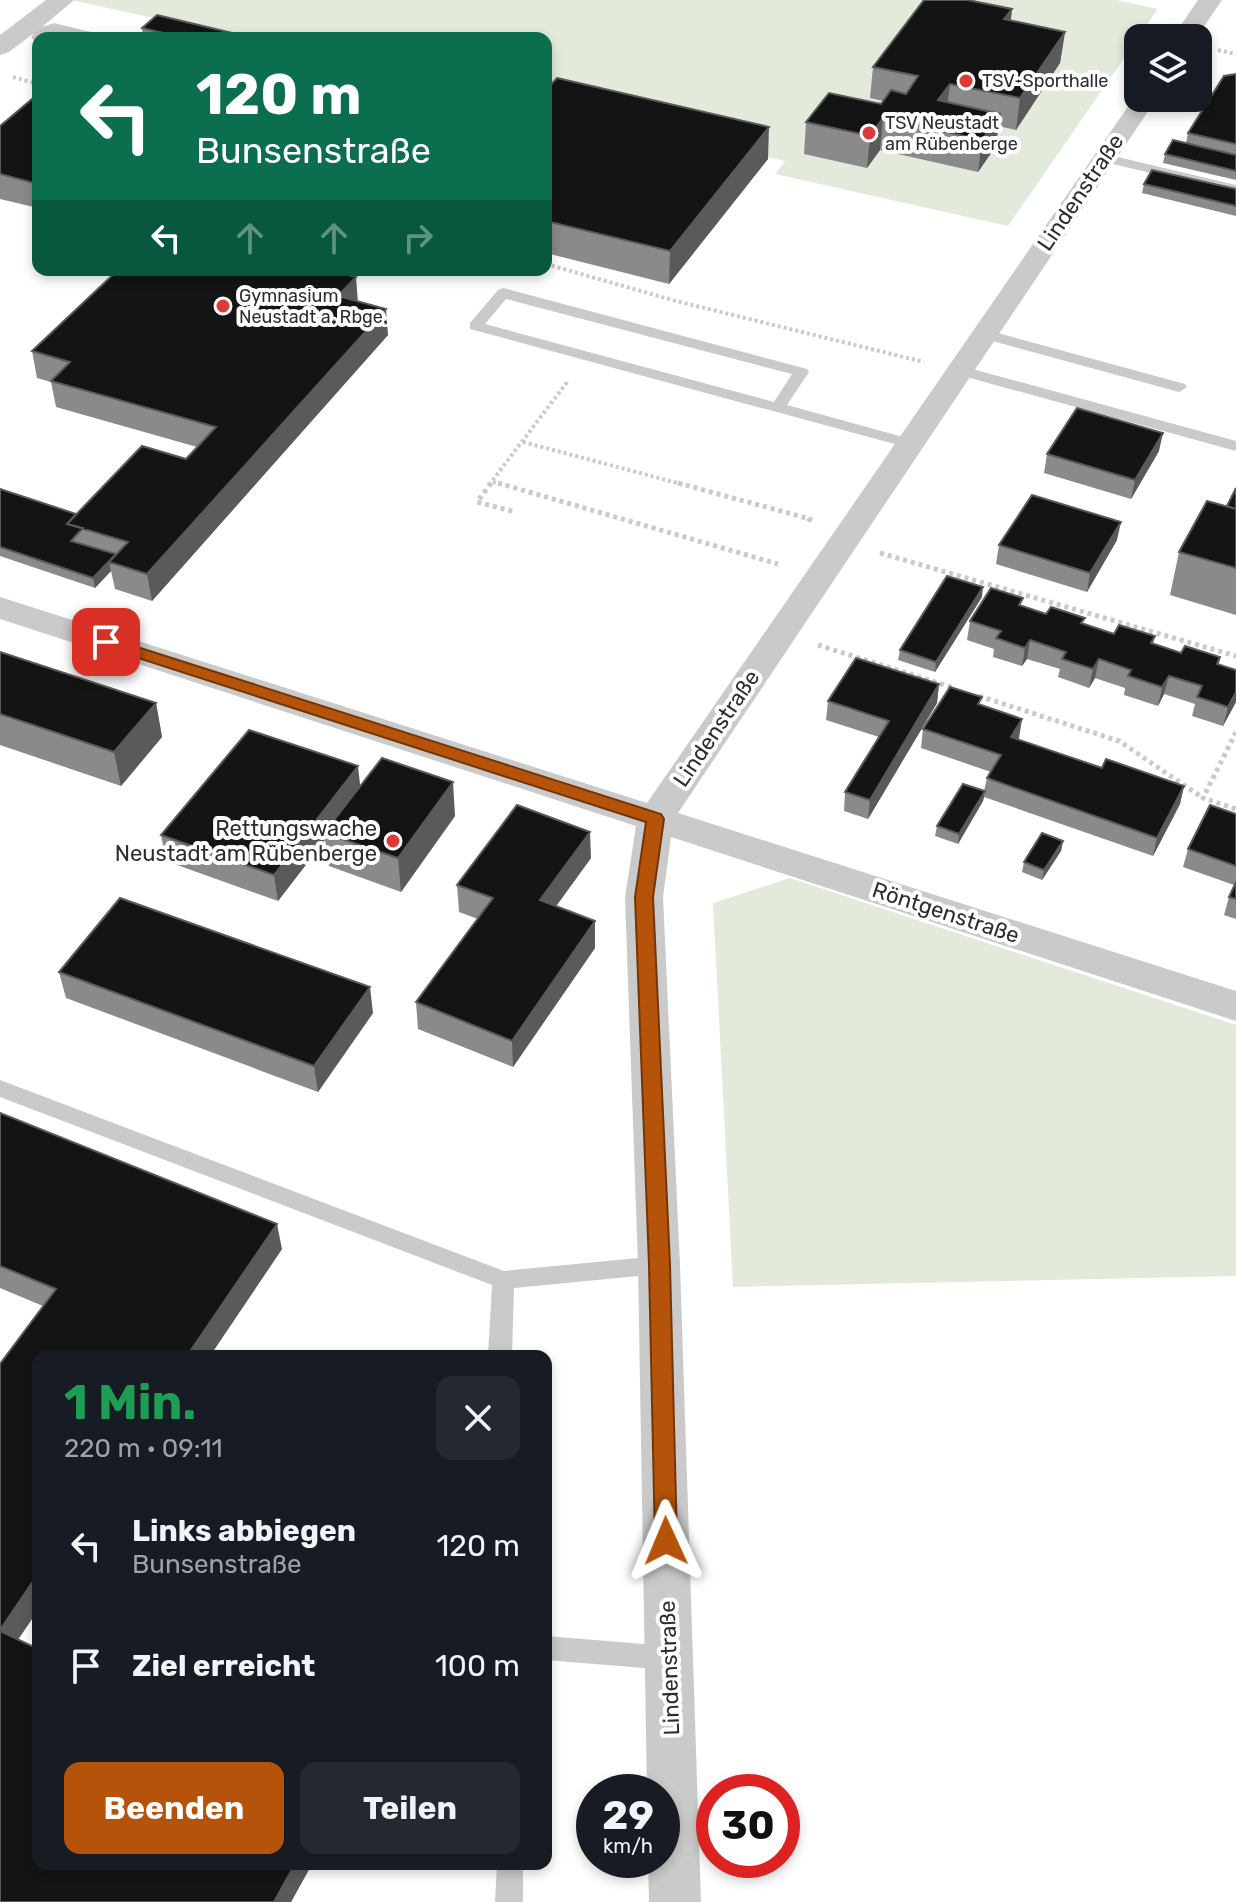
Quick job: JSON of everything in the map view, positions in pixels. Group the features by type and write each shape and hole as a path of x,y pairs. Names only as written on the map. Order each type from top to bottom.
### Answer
{"street":[{"path":"36,32 62,0"},
{"path":"1194,24 1210,0"},
{"name":"Lindenstraße","path":"675,1902 659,1265 644,897 655,819 1135,112"},
{"name":"Röntgenstraße","path":"0,608 1236,1006"}],"lane":[{"path":"1105,158 1236,189"},
{"path":"779,406 801,372 503,293 475,326 588,354 908,443"},
{"path":"983,334 1179,387"},
{"path":"958,370 1236,446"},
{"path":"0,1088 503,1280 659,1265"},
{"path":"500,1350 503,1280"},
{"path":"552,1648 668,1658"},
{"path":"509,1902 510,1870"}],"path":[{"path":"0,74 32,82"},
{"path":"552,266 676,301 958,370"},
{"path":"516,512 477,502 588,354"},
{"path":"523,442 810,519 802,530"},
{"path":"493,482 778,564"},
{"path":"841,542 1236,656"},
{"path":"770,576 786,553"},
{"path":"779,633 957,689"},
{"path":"972,694 1119,741 1203,798 1236,809"},
{"path":"1203,798 1236,732"}],"green space":[{"name":"TSV Neustadt am Rübenberge","path":"71,0 1116,0 1158,9 1148,24 1124,24 1124,58 1008,226 775,174 785,161 552,106 552,32 218,32"},
{"path":"790,878 1236,1025 1236,1276 733,1287 713,903"}],"building":[{"path":"924,0 968,0 1012,9 1004,19 1065,32 1020,98 950,84 938,100 1000,114 982,140 883,118 870,136 806,122 829,93 881,104 891,90 906,94 918,76 873,67"},
{"path":"157,15 228,32 159,32 142,28"},
{"path":"1236,74 1236,144 1188,133 1201,112 1212,112 1212,95 1224,76"},
{"path":"557,78 769,127 670,251 552,222 552,83"},
{"path":"32,99 32,182 0,174 0,126"},
{"path":"1173,140 1236,155 1236,171 1165,154"},
{"path":"1152,170 1236,189 1236,206 1144,184"},
{"path":"112,276 352,276 356,277 338,296 386,309 147,574 109,562 128,542 67,524 142,446 186,459 216,427 51,381 70,362 32,351"},
{"path":"1077,408 1163,433 1135,480 1047,454"},
{"path":"1236,488 1236,509 1227,506"},
{"path":"0,489 76,514 67,524 83,528 71,541 116,554 93,578 0,547"},
{"path":"1032,495 1121,522 1090,573 999,545"},
{"path":"1207,501 1236,509 1236,568 1179,552"},
{"path":"947,576 983,587 936,662 900,650"},
{"path":"991,588 1023,598 1019,605 1046,614 1051,607 1085,618 1081,623 1114,634 1119,625 1155,636 1151,643 1181,653 1185,646 1220,657 1217,664 1236,670 1236,692 1228,707 1197,697 1202,686 1169,676 1162,687 1128,676 1131,670 1099,659 1093,669 1062,659 1066,652 1030,640 1025,648 996,638 1001,631 970,621"},
{"path":"0,652 156,703 114,752 0,714"},
{"path":"856,658 939,684 870,800 845,792 889,721 828,701"},
{"path":"950,687 982,697 978,704 1022,719 1011,737 1102,768 1106,759 1184,786 1157,838 987,778 1001,755 923,729"},
{"path":"249,730 358,766 274,875 161,835"},
{"path":"382,758 453,782 398,858 324,833"},
{"path":"963,784 985,791 959,834 937,826"},
{"path":"517,805 590,832 540,900 595,921 512,1041 416,1002 493,898 457,885"},
{"path":"1210,805 1236,814 1236,866 1188,849"},
{"path":"1042,833 1063,841 1044,870 1024,862"},
{"path":"1236,882 1236,899 1229,897"},
{"path":"120,898 370,987 314,1066 59,972"},
{"path":"0,1113 277,1224 191,1350 32,1350 32,1583 0,1630 0,1364 56,1289 0,1266"},
{"path":"0,1631 32,1646 32,1870 292,1870 274,1902 0,1902"}],"place":[{"name":"TSV-Sporthalle","path":"966,81"},
{"name":"TSV Neustadt am Rübenberge","path":"869,133"},
{"name":"Gymnasium Neustadt a. Rbge.","path":"223,306"},
{"name":"Rettungswache Neustadt am Rübenberge","path":"393,841"}],"route":[{"path":"106,642 655,819 644,897 659,1265 666,1541"}]}
